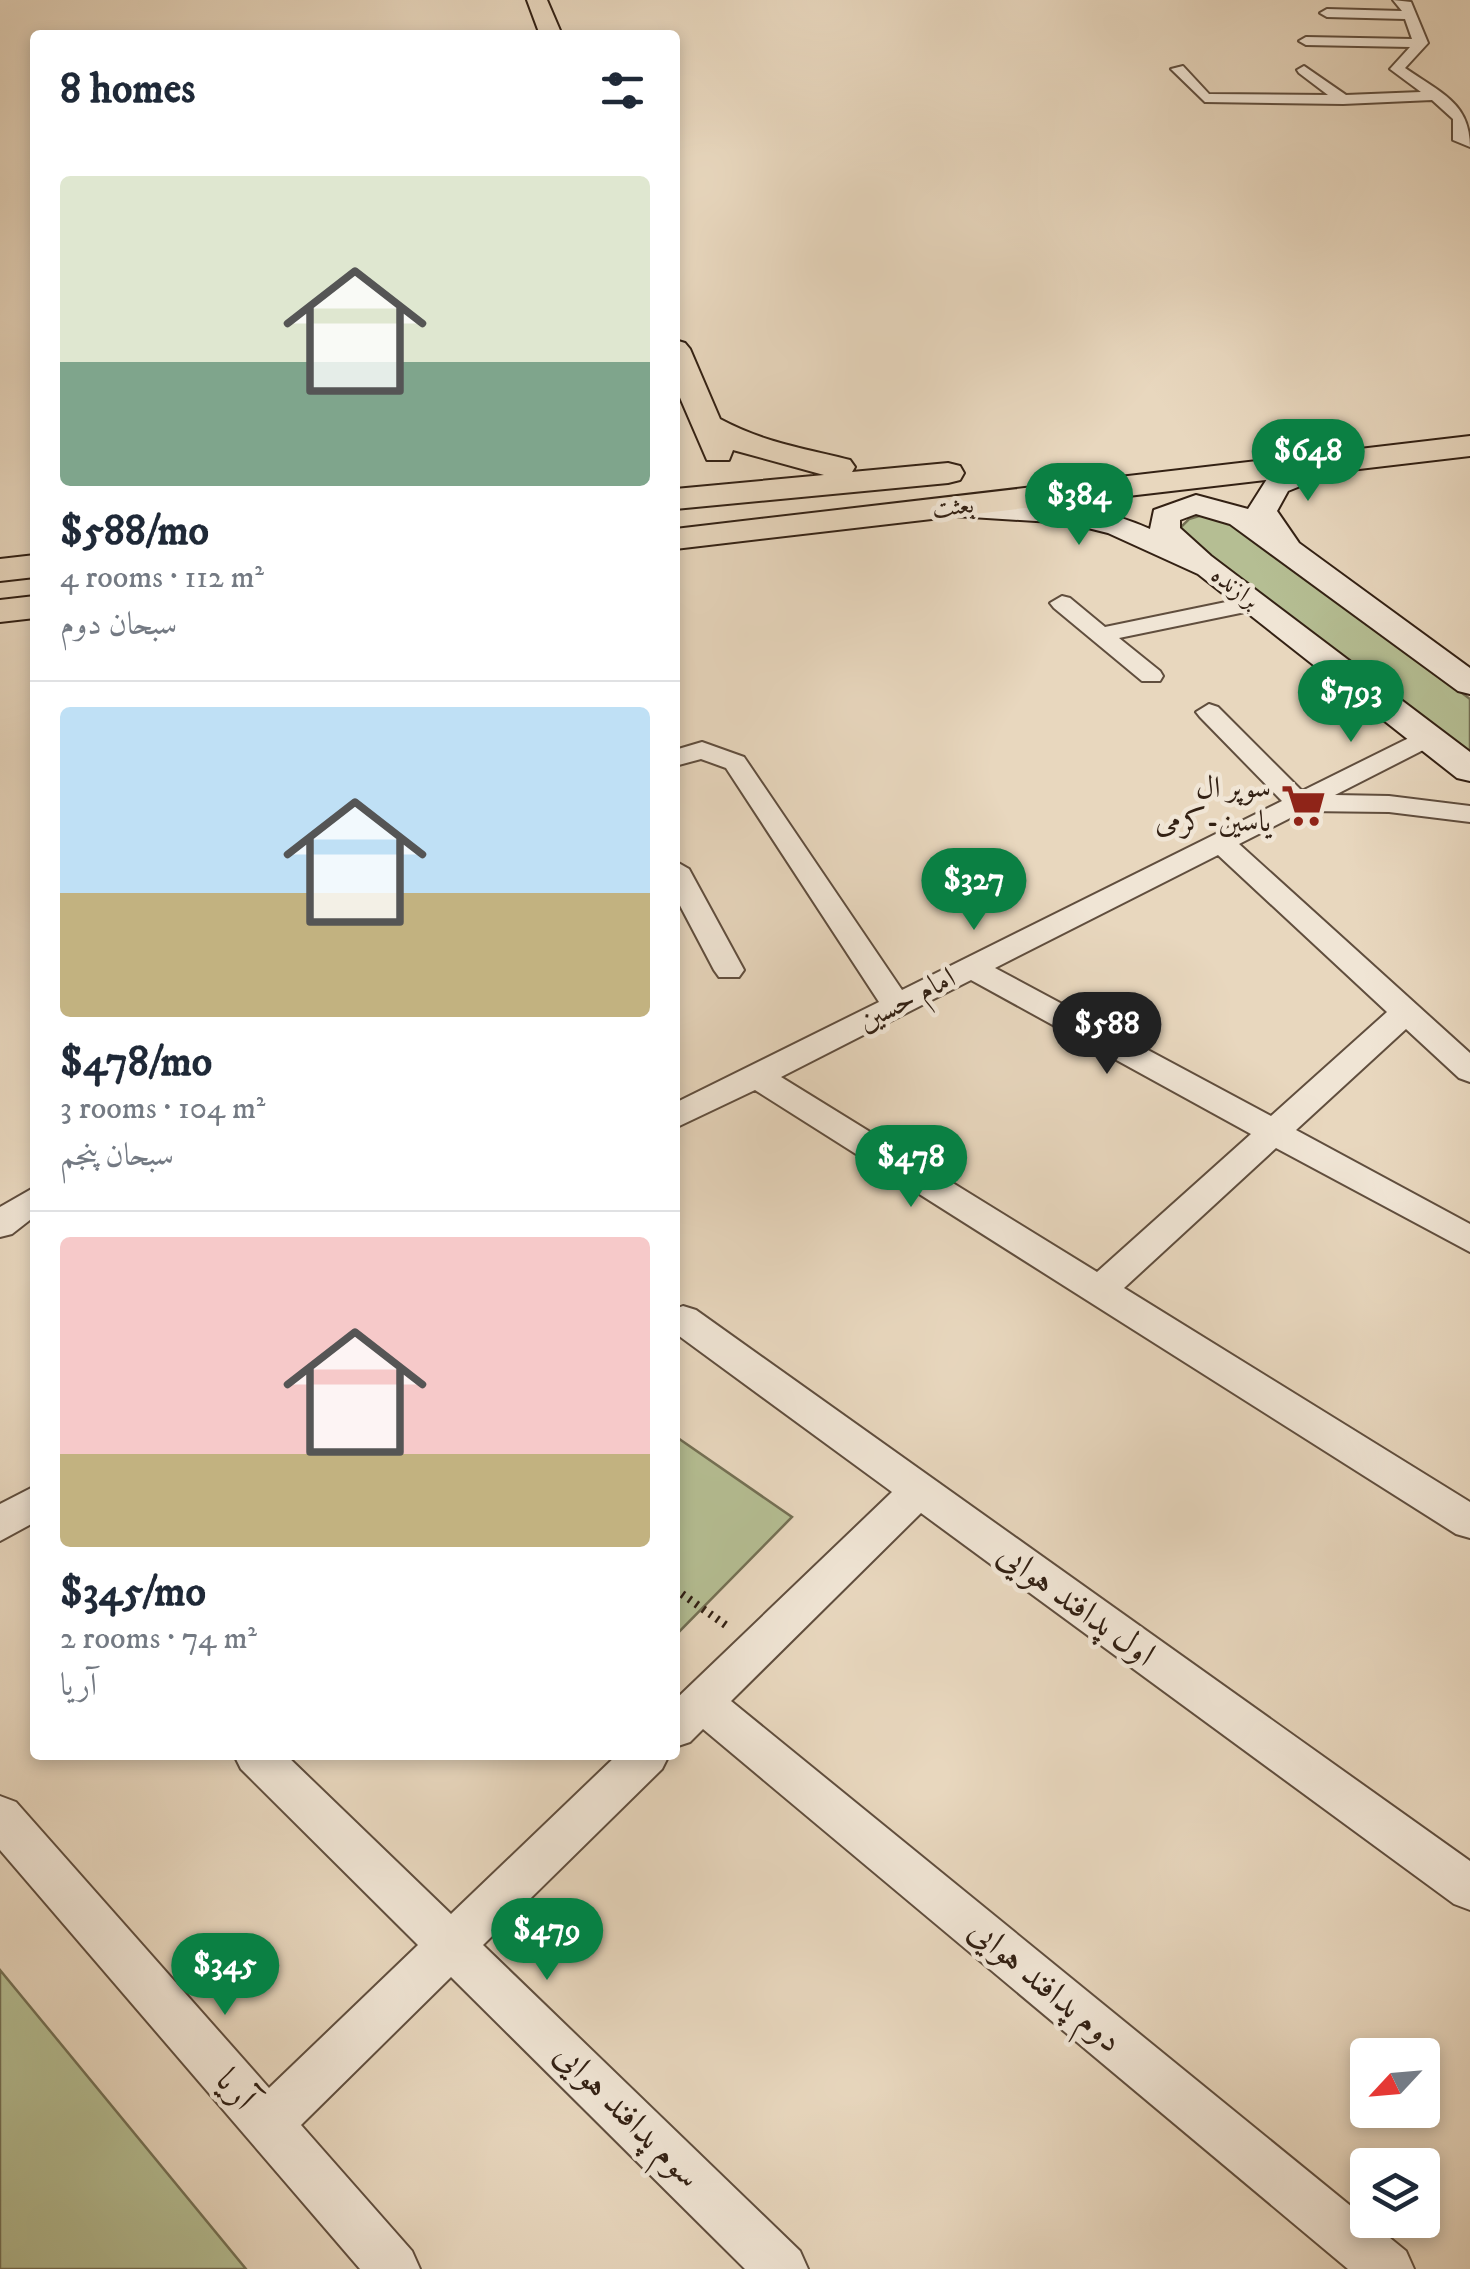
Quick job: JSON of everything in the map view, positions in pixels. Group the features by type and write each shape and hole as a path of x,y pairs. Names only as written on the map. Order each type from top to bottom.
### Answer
{"main road":[{"path":"537,0 549,30"},
{"path":"680,361 738,494 720,534 680,492"},
{"path":"705,424 776,455 830,466 934,475"},
{"name":"بعثت","path":"680,538 1470,446"},
{"path":"1288,550 1262,512 1276,484 1335,462"},
{"name":"بعثت","path":"680,490 738,494 971,471"},
{"path":"1209,567 1166,531 1164,516 1192,506 1226,508 1470,684"},
{"name":"برازنده","path":"956,507 1068,514 1118,526 1209,567 1470,770"},
{"path":"0,570 30,567"},
{"path":"0,611 30,608"}],"street":[{"path":"1400,0 1421,43"},
{"path":"1327,12 1410,15"},
{"path":"1306,41 1421,43"},
{"path":"1421,43 1396,69 1449,105 1462,119 1458,137 1470,142"},
{"path":"1178,69 1205,98 1343,100 1432,96"},
{"path":"1304,70 1343,100"},
{"path":"1062,603 1151,676"},
{"path":"1100,635 1256,603"},
{"path":"1209,712 1299,803"},
{"name":"امام حسین","path":"680,1114 1428,738"},
{"path":"680,757 702,750 735,763 898,1005"},
{"name":"امام حسین","path":"1299,803 1389,804 1470,814"},
{"path":"1221,842 1470,1071"},
{"path":"680,879 728,970"},
{"path":"972,968 1470,1239"},
{"path":"1099,1290 1406,1012"},
{"path":"756,1076 1470,1522"},
{"name":"اول پدافند هوایی","path":"682,1320 1470,1888"},
{"path":"688,1715 918,1492"},
{"path":"0,1525 30,1505"},
{"name":"دوم پدافند هوایی","path":"688,1715 1388,2269"},
{"name":"سوم پدافند هوایی","path":"261,1760 782,2269"},
{"path":"266,2125 642,1760"},
{"name":"آریا","path":"0,1817 394,2269"}],"path":[{"path":"680,1593 702,1608"}],"green space":[{"path":"1209,513 1231,520 1470,699 1470,756 1178,530 1189,519"},
{"path":"680,1439 792,1517 680,1631"},
{"path":"0,1970 246,2269 0,2269"}],"place":[{"name":"سوپر ال یاسین-کرمی","path":"1304,805"}]}
